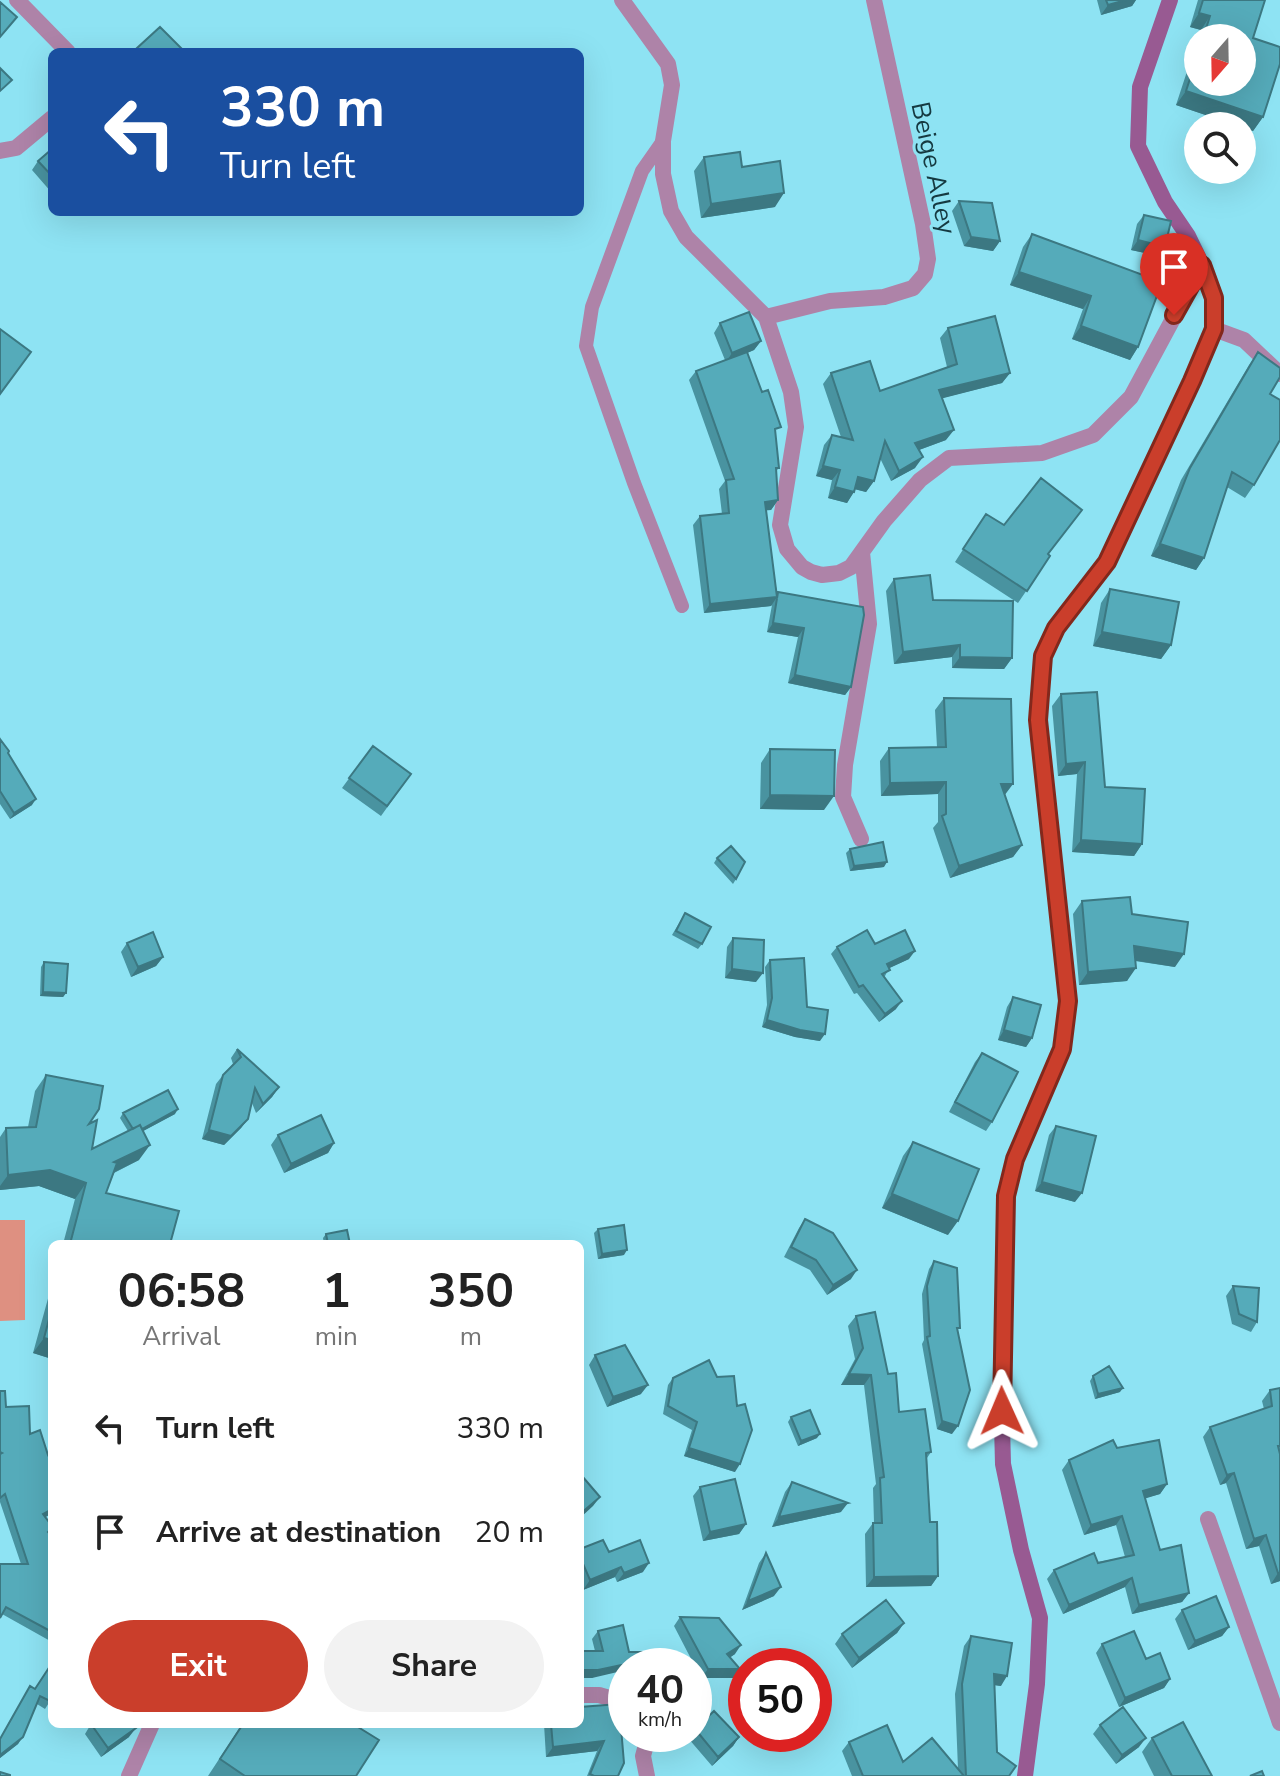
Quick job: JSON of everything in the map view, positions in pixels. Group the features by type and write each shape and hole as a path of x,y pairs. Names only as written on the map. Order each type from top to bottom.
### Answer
{"main road":[{"path":"1025,1776 1037,1684 1040,1618 1021,1550 1003,1464 1001,1385 1006,1196 1015,1159 1062,1049 1068,1001 1038,720 1043,656 1056,628 1107,562 1214,329 1214,298 1202,265 1188,236 1165,202 1138,146 1140,87 1170,0"}],"street":[{"path":"17,0 64,48"},
{"path":"622,0 668,64 672,85 663,141 663,174 671,211 686,237 766,317 791,392 796,427 780,525 787,549 802,567 822,575 839,573 851,567 884,521 920,480 949,458 1042,453 1093,435 1131,397 1202,265"},
{"name":"Beige Alley","path":"766,317 830,301 884,297 913,288 925,274 928,259 923,224 874,0"},
{"path":"0,151 16,148 48,121"},
{"path":"1214,329 1244,340 1280,374"},
{"path":"861,839 843,797 845,765 869,624 862,552"},
{"path":"1208,1519 1280,1723"},
{"path":"584,1695 608,1698"},
{"path":"129,1776 150,1728"},
{"path":"644,1752 647,1776"}],"lane":[{"path":"663,141 642,171 592,307 586,346 634,483 682,606"}],"shaded area":[{"path":"0,1220 25,1220 25,1320 0,1321"}],"building":[{"path":"1106,0 1126,0 1108,5"},
{"path":"1203,0 1265,0 1256,28 1256,24 1207,24 1210,16 1199,13"},
{"path":"0,2 17,17 0,37"},
{"path":"160,27 181,48 137,48"},
{"path":"1256,39 1280,47 1280,64 1263,117 1256,112 1201,96 1256,96"},
{"path":"0,68 12,80 0,91"},
{"path":"48,152 48,172 38,161"},
{"path":"740,152 742,167 780,161 784,193 711,204 704,157"},
{"path":"959,201 992,203 1000,241 971,237"},
{"path":"1144,215 1171,221 1165,247 1138,240"},
{"path":"1032,234 1162,282 1138,347 1081,326 1091,296 1019,272"},
{"path":"749,312 761,341 732,353 720,323"},
{"path":"995,316 1010,373 939,390 954,430 915,443 923,457 899,471 885,441 874,481 858,477 854,492 835,487 840,470 823,466 832,435 853,440 831,373 870,361 880,391 957,364 948,328"},
{"path":"0,329 31,352 0,394"},
{"path":"747,352 762,392 768,390 781,427 775,429 778,500 765,502 777,597 710,604 700,516 729,513 726,480 734,479 696,371"},
{"path":"1258,352 1280,368 1280,377 1270,394 1280,400 1280,440 1254,485 1232,472 1204,558 1160,544 1190,468"},
{"path":"1041,478 1082,510 1048,554 1050,556 1027,591 963,549 986,514 1004,525"},
{"path":"930,575 933,600 1013,601 1012,658 960,657 960,645 903,652 894,579"},
{"path":"1110,589 1179,602 1171,645 1102,632"},
{"path":"778,592 863,607 851,687 795,675 804,628 773,623"},
{"path":"1097,692 1105,787 1145,789 1142,844 1081,840 1085,762 1066,764 1061,694"},
{"path":"944,698 1011,699 1013,784 1001,784 1022,845 959,866 942,816 946,814 946,782 890,783 889,748 946,747"},
{"path":"0,739 36,799 14,813 0,791"},
{"path":"373,746 411,774 387,806 349,778"},
{"path":"770,749 835,750 834,796 770,795"},
{"path":"883,842 887,862 854,866 850,849"},
{"path":"731,846 745,862 736,879 717,858"},
{"path":"1130,897 1132,914 1188,922 1184,954 1134,946 1136,968 1088,972 1082,901"},
{"path":"685,913 711,927 702,944 676,931"},
{"path":"867,930 875,944 905,930 915,951 887,964 890,970 882,974 902,1001 885,1014 863,985 859,987 837,947"},
{"path":"153,932 163,957 138,967 127,943"},
{"path":"733,938 764,940 763,973 732,969"},
{"path":"804,958 807,1007 828,1010 825,1034 767,1020 772,998 770,960"},
{"path":"44,962 68,964 66,993 43,992"},
{"path":"1013,997 1041,1005 1032,1038 1004,1030"},
{"path":"237,1049 279,1087 263,1104 255,1088 248,1119 231,1136 209,1130 223,1075 241,1057"},
{"path":"982,1053 1018,1072 992,1122 955,1102"},
{"path":"46,1075 103,1086 99,1109 89,1124 97,1120 92,1149 140,1125 150,1145 114,1162 117,1163 106,1193 179,1211 171,1240 71,1240 86,1183 50,1170 8,1175 6,1128 36,1127"},
{"path":"168,1090 178,1109 142,1129 140,1125 133,1129 123,1113"},
{"path":"321,1115 334,1143 291,1164 278,1135"},
{"path":"1056,1126 1096,1136 1082,1193 1042,1182"},
{"path":"913,1142 979,1169 958,1221 892,1194"},
{"path":"805,1219 833,1233 857,1270 833,1285 816,1260 791,1247"},
{"path":"624,1225 627,1250 602,1254 598,1229"},
{"path":"347,1230 349,1240 327,1240 326,1234"},
{"path":"934,1261 957,1268 960,1328 957,1328 970,1390 958,1426 942,1421 927,1337 930,1336 927,1286"},
{"path":"1233,1286 1259,1288 1257,1322 1239,1314"},
{"path":"875,1312 888,1374 896,1373 899,1412 925,1409 931,1452 926,1453 930,1522 937,1522 938,1576 874,1577 873,1523 882,1523 880,1478 884,1477 871,1375 849,1374 863,1348 856,1316"},
{"path":"625,1345 648,1385 613,1397 595,1355"},
{"path":"709,1360 717,1377 734,1376 737,1406 745,1404 752,1430 740,1464 689,1448 697,1422 668,1406 673,1378"},
{"path":"1109,1366 1123,1388 1098,1394 1093,1376"},
{"path":"1280,1388 1278,1573 1266,1535 1254,1539 1234,1473 1227,1475 1210,1427 1272,1406 1270,1390"},
{"path":"0,1391 5,1391 6,1407 29,1406 30,1434 40,1430 48,1455 48,1511 43,1514 48,1521 48,1630 6,1607 0,1618 0,1564 28,1564 5,1494 0,1498"},
{"path":"810,1410 820,1434 801,1441 791,1417"},
{"path":"1113,1440 1117,1448 1159,1440 1167,1484 1143,1491 1160,1550 1181,1545 1189,1593 1139,1605 1132,1578 1069,1605 1054,1570 1094,1553 1098,1563 1134,1555 1122,1516 1091,1525 1069,1460"},
{"path":"584,1478 600,1497 584,1511"},
{"path":"735,1479 746,1524 710,1532 700,1487"},
{"path":"792,1482 848,1503 779,1517"},
{"path":"603,1540 609,1552 640,1540 649,1563 624,1573 621,1567 590,1580 584,1566 584,1547"},
{"path":"766,1553 781,1587 748,1601"},
{"path":"1216,1596 1229,1627 1195,1641 1182,1610"},
{"path":"886,1600 904,1623 859,1658 842,1634"},
{"path":"680,1617 719,1618 741,1645 728,1648 728,1669 712,1669 712,1648 697,1648"},
{"path":"623,1625 628,1648 608,1648 608,1668 584,1670 584,1651 603,1651 598,1631"},
{"path":"1134,1631 1146,1659 1160,1653 1170,1679 1125,1698 1102,1644"},
{"path":"971,1636 1012,1643 1007,1676 994,1674 997,1752 1016,1766 1009,1776 966,1776 962,1684"},
{"path":"48,1669 48,1700 40,1696 23,1737 0,1755 0,1739 30,1686 35,1689"},
{"path":"608,1705 608,1752 623,1752 624,1763 618,1776 590,1774 604,1741 553,1747 551,1728 584,1728 584,1707"},
{"path":"1123,1707 1146,1738 1122,1755 1100,1725"},
{"path":"714,1711 728,1726 728,1747 718,1757 712,1750"},
{"path":"1183,1722 1212,1776 1172,1776 1152,1738"},
{"path":"887,1725 903,1762 932,1738 964,1776 863,1776 849,1742"},
{"path":"94,1728 136,1728 108,1748"},
{"path":"240,1728 360,1728 379,1740 356,1776 245,1776 220,1759"}],"route":[{"path":"1002,1411 1006,1196 1015,1159 1062,1049 1068,1001 1038,720 1043,656 1056,628 1107,562 1214,329 1214,298 1202,265 1174,315"}]}
